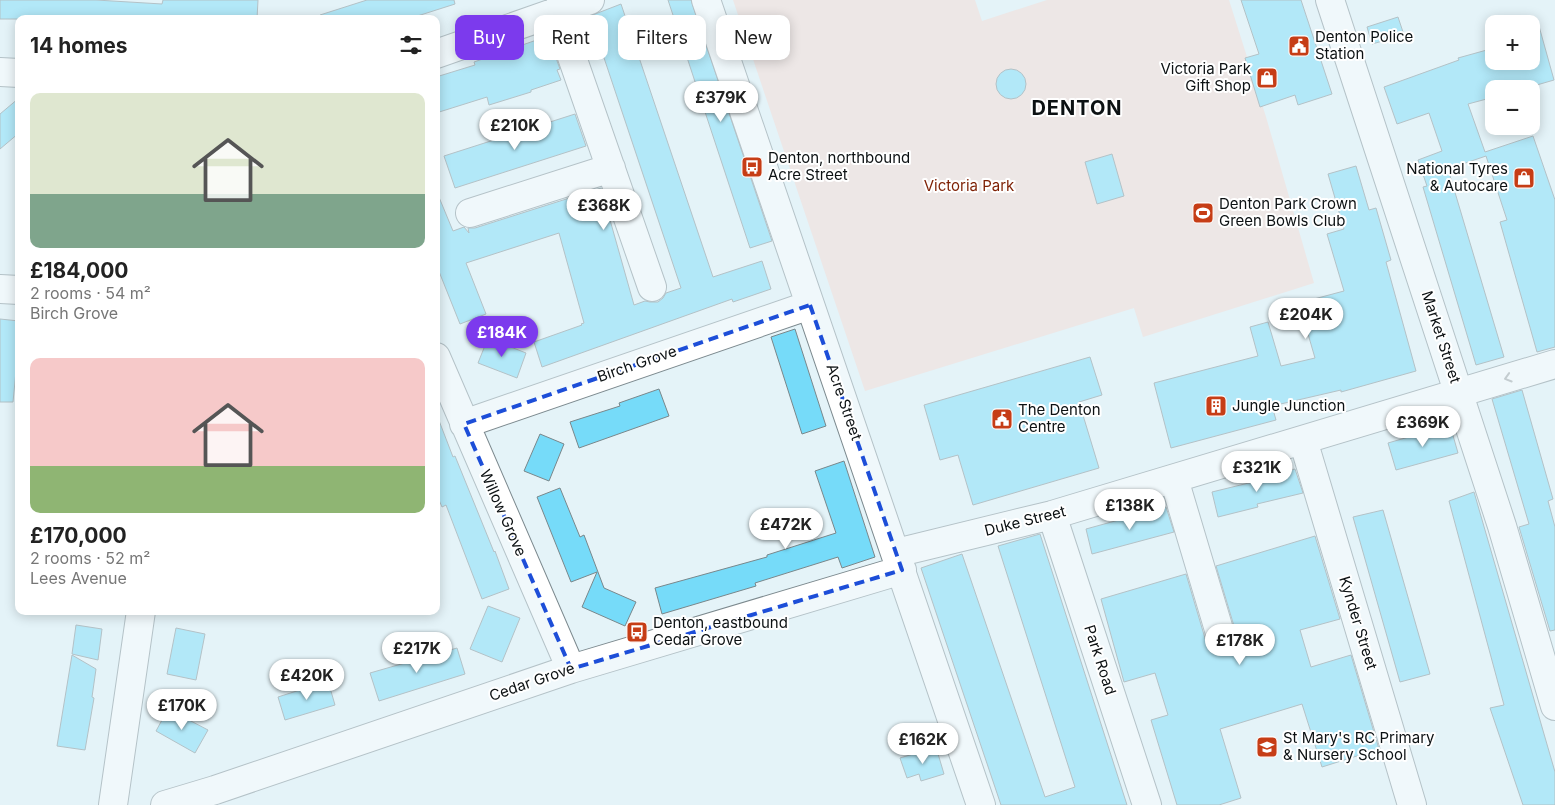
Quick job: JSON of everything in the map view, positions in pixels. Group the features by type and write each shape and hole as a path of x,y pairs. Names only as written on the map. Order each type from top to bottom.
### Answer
{"street":[{"path":"440,52 525,10 556,11 590,0"},
{"name":"Acre Street","path":"706,0 982,805"},
{"name":"Market Street","path":"1330,0 1502,526 1555,706"},
{"path":"556,11 652,287"},
{"path":"0,72 15,73"},
{"path":"470,213 610,168"},
{"path":"0,289 15,290"},
{"name":"Birch Grove","path":"464,424 810,305"},
{"name":"Duke Street","path":"899,562 1555,364"},
{"name":"Willow Grove","path":"440,367 571,668"},
{"name":"Kynder Street","path":"1303,440 1412,805"},
{"path":"1174,479 1222,640"},
{"name":"Park Road","path":"1052,515 1147,805"},
{"name":"Cedar Grove","path":"165,805 217,798 571,668 899,562"},
{"path":"113,805 140,615"}],"highlighted area":[{"path":"810,305 902,570 571,669 464,424"}],"green space":[{"name":"Victoria Park","path":"733,0 975,0 982,21 1047,0 1229,0 1266,117 1314,283 1143,337 1134,308 865,391 753,60 790,60 790,15 738,15"}],"building":[{"path":"0,0 96,0 162,4 163,0 258,0 257,15 15,15 15,19 0,19"},
{"path":"367,0 454,0 455,4 421,15 320,15"},
{"path":"668,0 691,0 696,15 673,15"},
{"path":"1241,0 1301,0 1332,94 1298,105 1295,95 1260,107 1245,58 1259,54"},
{"path":"621,4 625,15 618,15 618,60 640,60 713,277 762,261 771,289 733,302 732,299 542,367 534,342 584,323 559,233 466,263 486,314 460,324 440,274 440,200 453,231 464,227 469,233 468,228 475,228 601,188 634,305 645,301 658,302 666,293 681,288 605,60 608,60 608,15 593,15"},
{"path":"1398,17 1404,35 1372,44 1367,27"},
{"path":"1540,30 1554,80 1540,84 1540,80 1485,80 1485,99 1468,104 1485,152 1533,136 1555,200 1555,347 1537,352 1500,222 1507,220 1486,156 1448,169 1504,357 1476,365 1423,187 1427,186 1418,160 1442,151 1429,113 1397,124 1384,87 1459,60 1458,58 1485,50 1485,70 1540,70"},
{"path":"534,41 534,60 557,60 560,69 557,70 561,80 489,105 487,97 440,112 440,76 475,65 474,62 480,60 524,60 524,44"},
{"path":"706,45 772,241 750,248 688,60 706,60"},
{"path":"1011,69 1022,73 1026,84 1022,95 1011,99 1000,95 996,84 1000,73"},
{"path":"15,101 15,136 0,149 0,114"},
{"path":"575,114 586,146 455,188 444,156"},
{"path":"1112,154 1124,196 1097,204 1085,162"},
{"path":"1356,166 1369,210 1376,208 1391,260 1386,262 1416,371 1341,392 1341,390 1272,406 1276,420 1171,448 1154,383 1258,356 1250,327 1268,322 1281,366 1315,358 1299,303 1344,291 1327,234 1344,229 1328,174"},
{"path":"0,319 15,321 15,382 13,402 0,402"},
{"path":"795,329 826,426 802,434 771,337"},
{"path":"488,338 526,353 517,378 478,363"},
{"name":"The Denton Centre","path":"1090,357 1102,395 1079,402 1099,468 973,505 958,455 940,460 924,405"},
{"path":"659,389 669,416 579,448 570,422 620,406 619,403"},
{"path":"1522,390 1553,499 1548,501 1555,527 1555,630 1550,631 1519,527 1529,524 1492,399"},
{"path":"440,423 495,551 509,589 482,599 446,505 442,507 440,502"},
{"path":"1450,425 1458,453 1396,470 1388,443"},
{"path":"540,434 564,444 549,481 524,471"},
{"path":"844,461 875,557 842,568 838,557 755,583 756,586 662,614 655,588 767,557 767,555 836,533 815,471"},
{"path":"1295,469 1303,493 1257,504 1258,507 1218,517 1212,492 1261,480 1261,477"},
{"path":"560,488 580,537 584,535 604,588 636,602 625,626 582,607 597,572 571,582 537,497"},
{"path":"1474,492 1555,772 1555,805 1523,805 1490,708 1504,705 1449,501"},
{"path":"1166,507 1174,532 1092,554 1086,529"},
{"path":"1383,510 1430,674 1400,682 1353,517"},
{"path":"1040,534 1127,805 1001,805 921,568 962,554 1045,797 1075,787 998,546"},
{"path":"1315,536 1340,619 1300,630 1311,667 1351,655 1379,749 1322,767 1302,704 1220,729 1241,798 1219,805 1177,805 1151,720 1168,715 1155,673 1124,682 1101,599 1186,574 1207,645 1211,651 1218,655 1227,655 1233,651 1237,644 1237,636 1216,566"},
{"path":"488,606 520,618 502,662 470,649"},
{"path":"76,625 102,629 98,660 72,654"},
{"path":"176,628 205,634 196,680 167,674"},
{"path":"457,648 465,674 379,701 370,673"},
{"path":"72,655 96,669 92,697 94,698 85,750 57,746"},
{"path":"328,681 335,705 285,720 278,697"},
{"path":"168,709 208,730 195,753 156,731"},
{"path":"936,747 944,774 921,781 919,774 907,778 900,758"}],"place":[{"name":"Denton Police Station","path":"1299,46"},
{"name":"Victoria Park Gift Shop","path":"1267,78"},
{"name":"Denton, northbound Acre Street","path":"752,167"},
{"name":"National Tyres & Autocare","path":"1524,178"},
{"name":"Denton Park Crown Green Bowls Club","path":"1203,213"},
{"name":"Jungle Junction","path":"1216,406"},
{"name":"The Denton Centre","path":"1002,419"},
{"name":"Denton, eastbound Cedar Grove","path":"637,632"},
{"name":"St Mary's RC Primary & Nursery School","path":"1267,747"}],"district":[{"name":"DENTON","path":"1077,108"}]}
